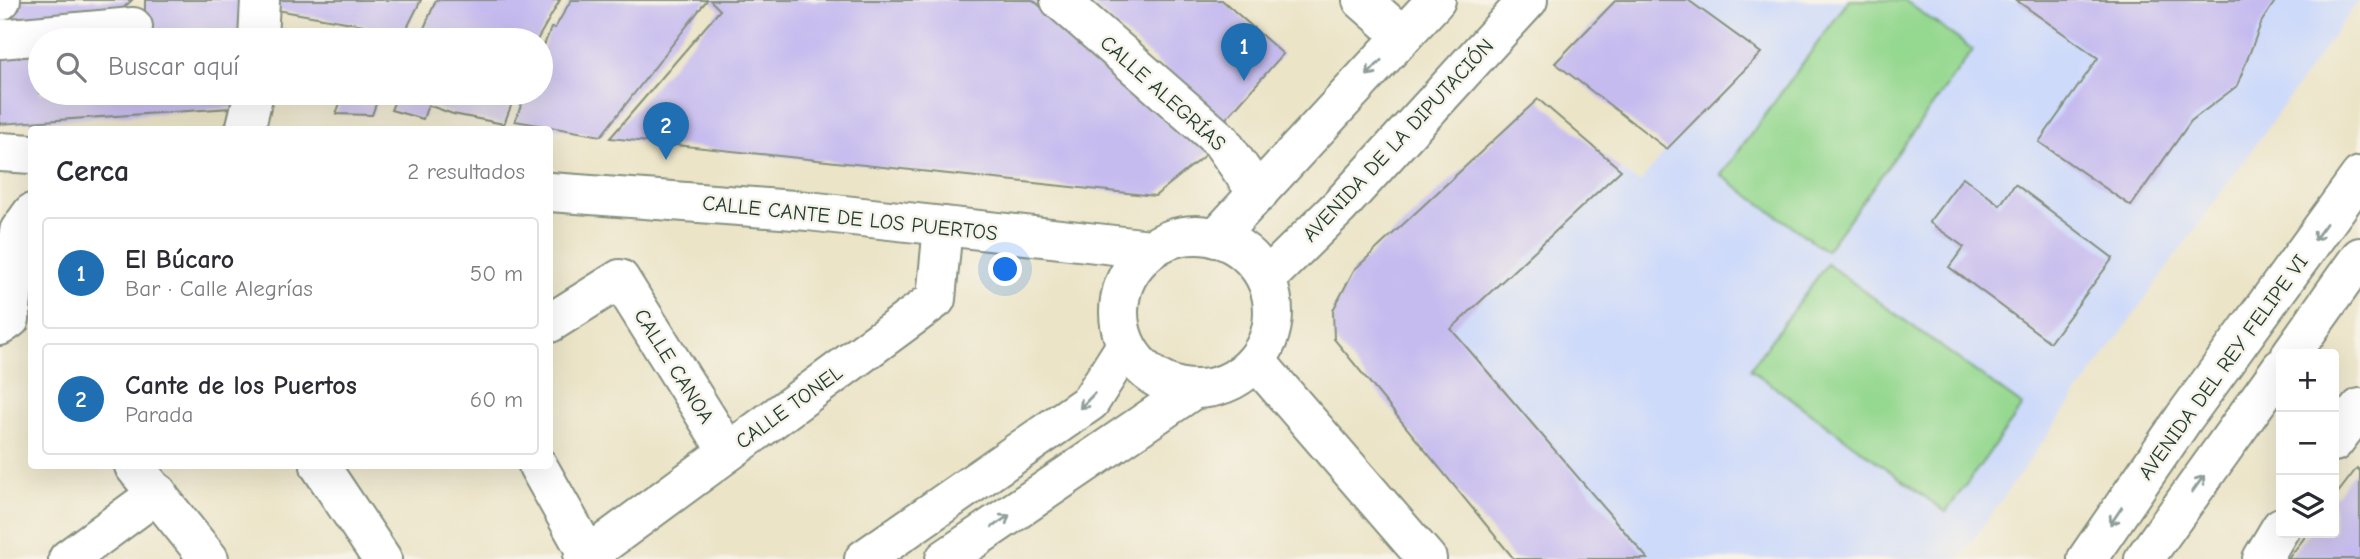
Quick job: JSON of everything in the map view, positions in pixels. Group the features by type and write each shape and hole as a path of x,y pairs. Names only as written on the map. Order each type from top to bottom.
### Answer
{"street":[{"path":"259,28 260,0"},
{"name":"CALLE ALEGRÍAS","path":"1060,0 1221,141 1258,194"},
{"path":"1362,0 1403,36"},
{"path":"1216,237 1436,0"},
{"name":"AVENIDA DE LA DIPUTACIÓN","path":"1266,279 1339,207 1528,0"},
{"path":"113,28 133,26"},
{"path":"0,39 28,36"},
{"path":"246,126 251,105"},
{"path":"0,152 28,154"},
{"name":"AVENIDA DEL REY FELIPE VI","path":"2087,559 2184,418 2360,176"},
{"name":"CALLE CANTE DE LOS PUERTOS","path":"553,192 808,211 1150,249"},
{"path":"10,324 19,231 28,219"},
{"name":"CALLE TONEL","path":"585,557 936,299 943,226"},
{"path":"1194,235 1216,237 1245,253 1266,279 1272,300 1272,321 1267,342 1256,361 1238,376 1217,386 1194,389 1166,384 1142,368 1126,345 1118,320 1120,293 1131,268 1150,249 1171,239 1194,235"},
{"path":"2295,349 2360,257"},
{"name":"CALLE CANOA","path":"553,321 620,279 728,452"},
{"path":"864,559 1090,402 1126,345"},
{"path":"1256,361 1427,559"},
{"path":"2144,559 2276,375"},
{"path":"945,559 1194,389"},
{"path":"322,469 382,559"},
{"path":"540,469 585,557"},
{"path":"68,559 146,479 209,559"},
{"path":"2262,559 2276,535"}],"shaded area":[{"path":"1688,0 2359,0 1959,559 1648,559 1451,329 1621,170 1640,183 1667,149 1760,54"}],"green space":[{"path":"1849,0 1904,0 1973,50 1826,251 1721,175"},
{"path":"1827,264 2023,406 1946,512 1750,369"}],"building":[{"path":"20,0 132,0 105,25 0,29 0,19"},
{"path":"145,0 249,0 250,28 145,28"},
{"path":"266,0 421,0 407,28 368,28 265,8"},
{"path":"436,0 560,0 544,28 424,28"},
{"path":"571,0 707,0 601,136 515,121 521,105 553,105 555,28"},
{"path":"710,0 1033,0 1210,151 1155,196 610,138 720,10"},
{"path":"1087,0 1222,0 1283,54 1224,121"},
{"path":"1616,0 1688,0 1761,53 1667,149 1555,63"},
{"path":"2016,0 2276,0 2262,21 2237,86 2191,121 2131,206 2039,142 2098,58"},
{"path":"28,50 28,105 245,107 0,124 0,53"},
{"path":"1538,99 1621,170 1451,329 1648,559 1514,559 1334,339 1333,310 1354,270"},
{"path":"339,105 376,105 372,115 336,114"},
{"path":"393,105 428,105 423,119 391,110"},
{"path":"428,105 511,105 504,124 453,114"},
{"path":"1963,177 2000,205 2015,184 2113,258 2050,342 1949,267 1964,247 1929,222"},
{"path":"2357,468 2360,471 2360,559 2288,559 2304,538 2339,538 2339,491"}],"place":[{"name":"El Búcaro","path":"1244,81"},
{"name":"Cante de los Puertos","path":"666,160"}]}
